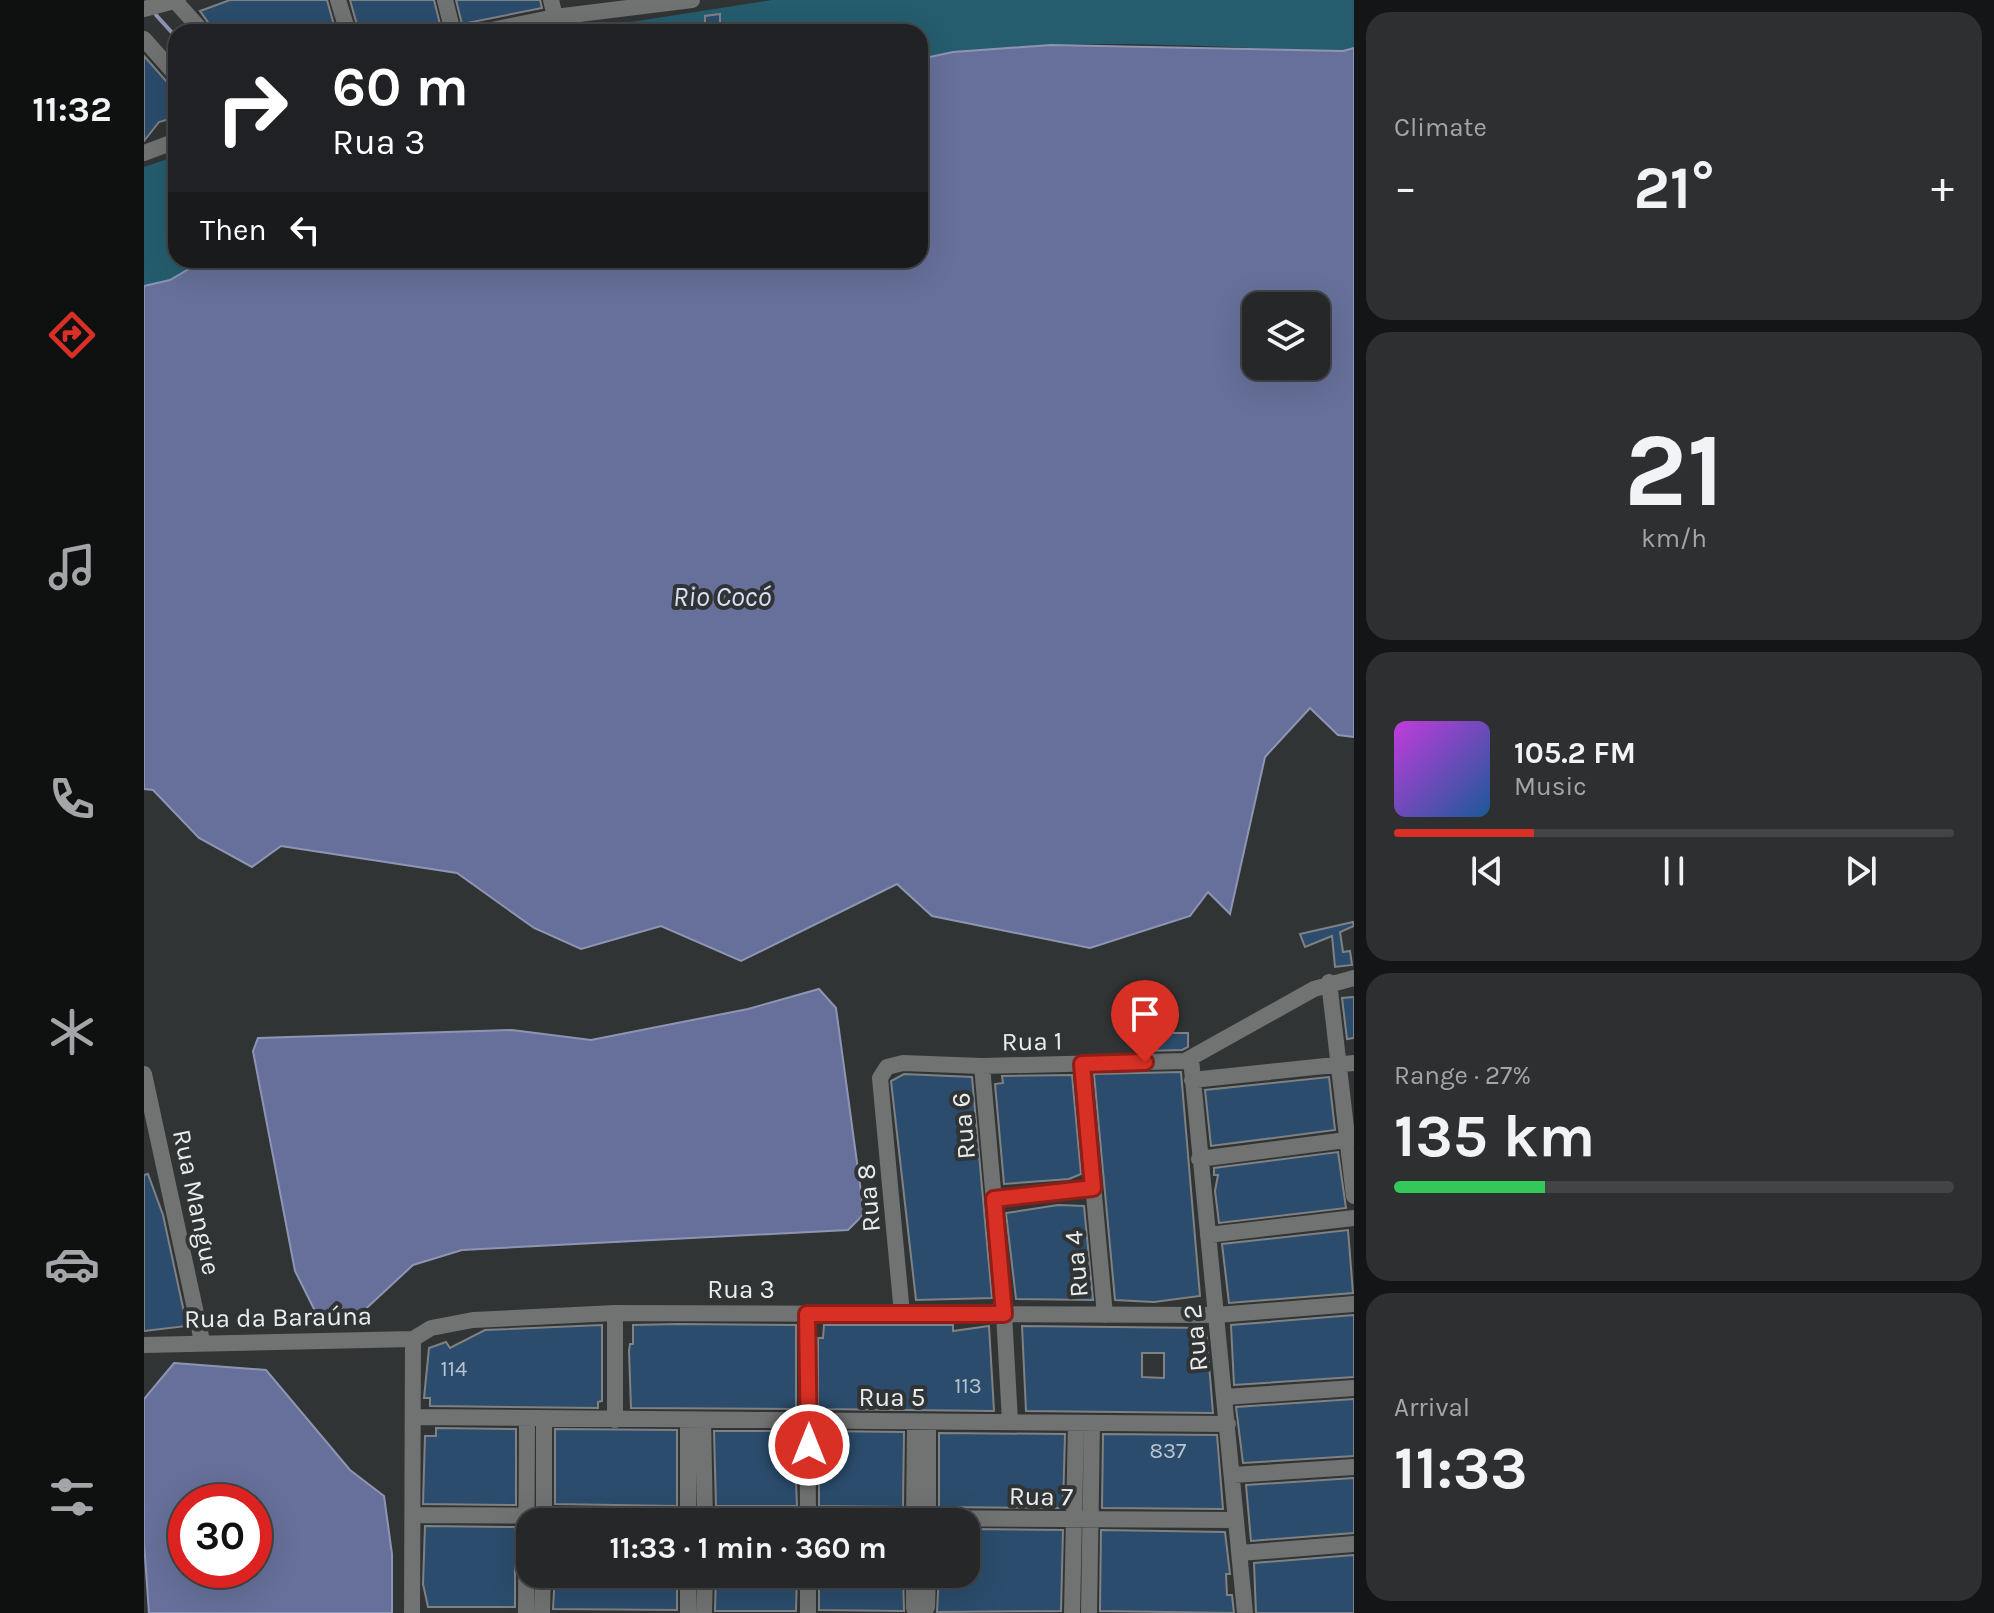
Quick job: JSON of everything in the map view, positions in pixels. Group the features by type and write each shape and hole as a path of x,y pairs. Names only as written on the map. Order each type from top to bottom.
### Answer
{"street":[{"path":"144,9 176,0 196,24"},
{"path":"338,0 346,24"},
{"path":"445,0 451,24"},
{"path":"551,0 555,17"},
{"path":"521,24 692,0"},
{"path":"144,39 168,66"},
{"path":"144,153 168,144"},
{"path":"1191,1059 1329,982 1354,978"},
{"path":"1329,982 1347,1064 1354,1196"},
{"name":"Rua 1","path":"880,1078 887,1067 903,1063 982,1066 1191,1059"},
{"name":"Rua 2","path":"1191,1059 1245,1613"},
{"name":"Rua 4","path":"1082,1064 1105,1315"},
{"path":"1192,1080 1347,1064"},
{"name":"Rua 6","path":"982,1066 1004,1314 1010,1421"},
{"name":"Rua Mangue","path":"144,1074 202,1341"},
{"name":"Rua 8","path":"880,1078 902,1314"},
{"path":"1199,1159 1351,1139"},
{"path":"994,1199 1093,1188"},
{"path":"1208,1235 1354,1218"},
{"name":"Rua 3","path":"413,1339 431,1328 473,1320 615,1313 1217,1315 1354,1304"},
{"path":"615,1313 615,1420"},
{"path":"807,1314 808,1508"},
{"path":"412,1613 413,1339"},
{"name":"Rua da Baraúna","path":"144,1345 202,1341 413,1339"},
{"path":"1225,1397 1354,1388"},
{"name":"Rua 5","path":"413,1417 1228,1424"},
{"path":"536,1420 539,1508"},
{"path":"696,1420 696,1508"},
{"path":"920,1508 915,1428 922,1422"},
{"path":"1084,1424 1083,1521 1089,1613"},
{"path":"1233,1475 1354,1467"},
{"name":"Rua 7","path":"413,1515 516,1517"},
{"name":"Rua 7","path":"980,1520 1236,1520"},
{"path":"1072,1613 1083,1521"},
{"path":"1240,1553 1354,1544"},
{"path":"526,1613 529,1588"},
{"path":"542,1613 543,1588"},
{"path":"688,1588 688,1613"},
{"path":"704,1613 705,1588"},
{"path":"808,1588 808,1613"},
{"path":"914,1588 917,1613"},
{"path":"924,1613 928,1588"}],"shaded area":[{"path":"772,0 1354,0 1354,48 1343,51 1076,44 1023,46 928,58 928,24 618,24"},
{"path":"168,159 168,268 190,268 170,280 144,286 144,167"}],"water":[{"name":"Rio Cocó","path":"1051,45 1343,51 1354,48 1354,737 1338,735 1310,708 1265,757 1230,914 1208,892 1190,916 1090,948 932,916 897,884 741,961 661,926 581,949 534,928 457,873 281,846 252,867 199,838 153,790 144,789 144,286 170,280 190,268 928,268 928,57 953,52"},
{"path":"819,989 836,1008 864,1214 848,1230 462,1250 413,1265 357,1317 317,1315 295,1271 253,1051 258,1038 512,1030 591,1040 748,1009"},
{"path":"174,1363 266,1370 350,1470 384,1496 392,1554 392,1613 149,1613 144,1543 144,1399"}],"building":[{"path":"230,0 327,0 334,24 209,24 200,11"},
{"path":"350,0 434,0 440,24 357,24"},
{"path":"456,0 540,0 542,8 462,24"},
{"path":"720,14 720,24 705,24 705,16"},
{"path":"144,56 168,84 168,119 159,122 144,141"},
{"path":"1353,922 1354,926 1340,932 1343,952 1350,951 1352,965 1335,967 1332,936 1305,947 1300,934"},
{"path":"1354,997 1354,1038 1347,1039 1342,998"},
{"path":"1161,1033 1188,1033 1188,1047 1182,1050 1144,1051 1144,1040 1161,1040"},
{"path":"1181,1072 1200,1296 1154,1302 1115,1300 1094,1074"},
{"path":"904,1074 972,1077 992,1298 916,1300 891,1081"},
{"path":"1072,1075 1081,1174 1069,1179 1004,1184 995,1084 1003,1083 1002,1076"},
{"path":"1329,1077 1335,1130 1211,1146 1205,1090"},
{"path":"1338,1152 1346,1208 1219,1223 1215,1191 1218,1175 1214,1175 1214,1168"},
{"path":"148,1174 163,1215 187,1326 144,1331 144,1175"},
{"path":"1058,1205 1084,1206 1093,1300 1016,1299 1006,1213"},
{"path":"1348,1230 1353,1293 1229,1303 1222,1244"},
{"path":"1354,1315 1354,1377 1234,1385 1231,1325"},
{"path":"602,1325 602,1401 598,1402 598,1408 430,1406 430,1398 424,1398 429,1348 446,1342 450,1348 485,1330"},
{"path":"633,1325 796,1325 796,1409 631,1408 629,1351 630,1344 633,1344"},
{"path":"824,1325 953,1325 953,1331 989,1326 994,1411 818,1409 818,1338 823,1338"},
{"path":"1022,1326 1206,1328 1213,1413 1026,1411","holes":["1142,1353 1164,1353 1164,1378 1142,1377"]},
{"path":"1354,1399 1354,1456 1243,1463 1236,1407"},
{"path":"436,1428 516,1429 516,1505 423,1504 425,1436 436,1436"},
{"path":"555,1429 677,1430 677,1506 555,1504"},
{"path":"714,1431 794,1431 797,1506 716,1506"},
{"path":"819,1431 904,1432 903,1507 819,1506"},
{"path":"939,1433 1065,1434 1063,1508 939,1507"},
{"path":"1103,1434 1217,1435 1223,1509 1102,1508"},
{"path":"1354,1478 1354,1533 1251,1541 1246,1485"},
{"path":"425,1526 515,1527 515,1607 428,1607 423,1584"},
{"path":"980,1529 1063,1530 1061,1611 937,1612 938,1588 980,1588"},
{"path":"1101,1530 1225,1532 1230,1574 1226,1574 1227,1595 1232,1595 1234,1613 1100,1611"},
{"path":"1354,1555 1354,1613 1256,1613 1254,1563"},
{"path":"554,1588 677,1588 677,1610 553,1609"},
{"path":"716,1588 797,1588 796,1611 715,1611"},
{"path":"819,1588 903,1588 904,1611 819,1610"}],"waterway":[{"path":"156,15 168,28"}],"route":[{"path":"809,1445 807,1314 1004,1314 994,1199 1093,1188 1082,1064 1145,1062"}]}
